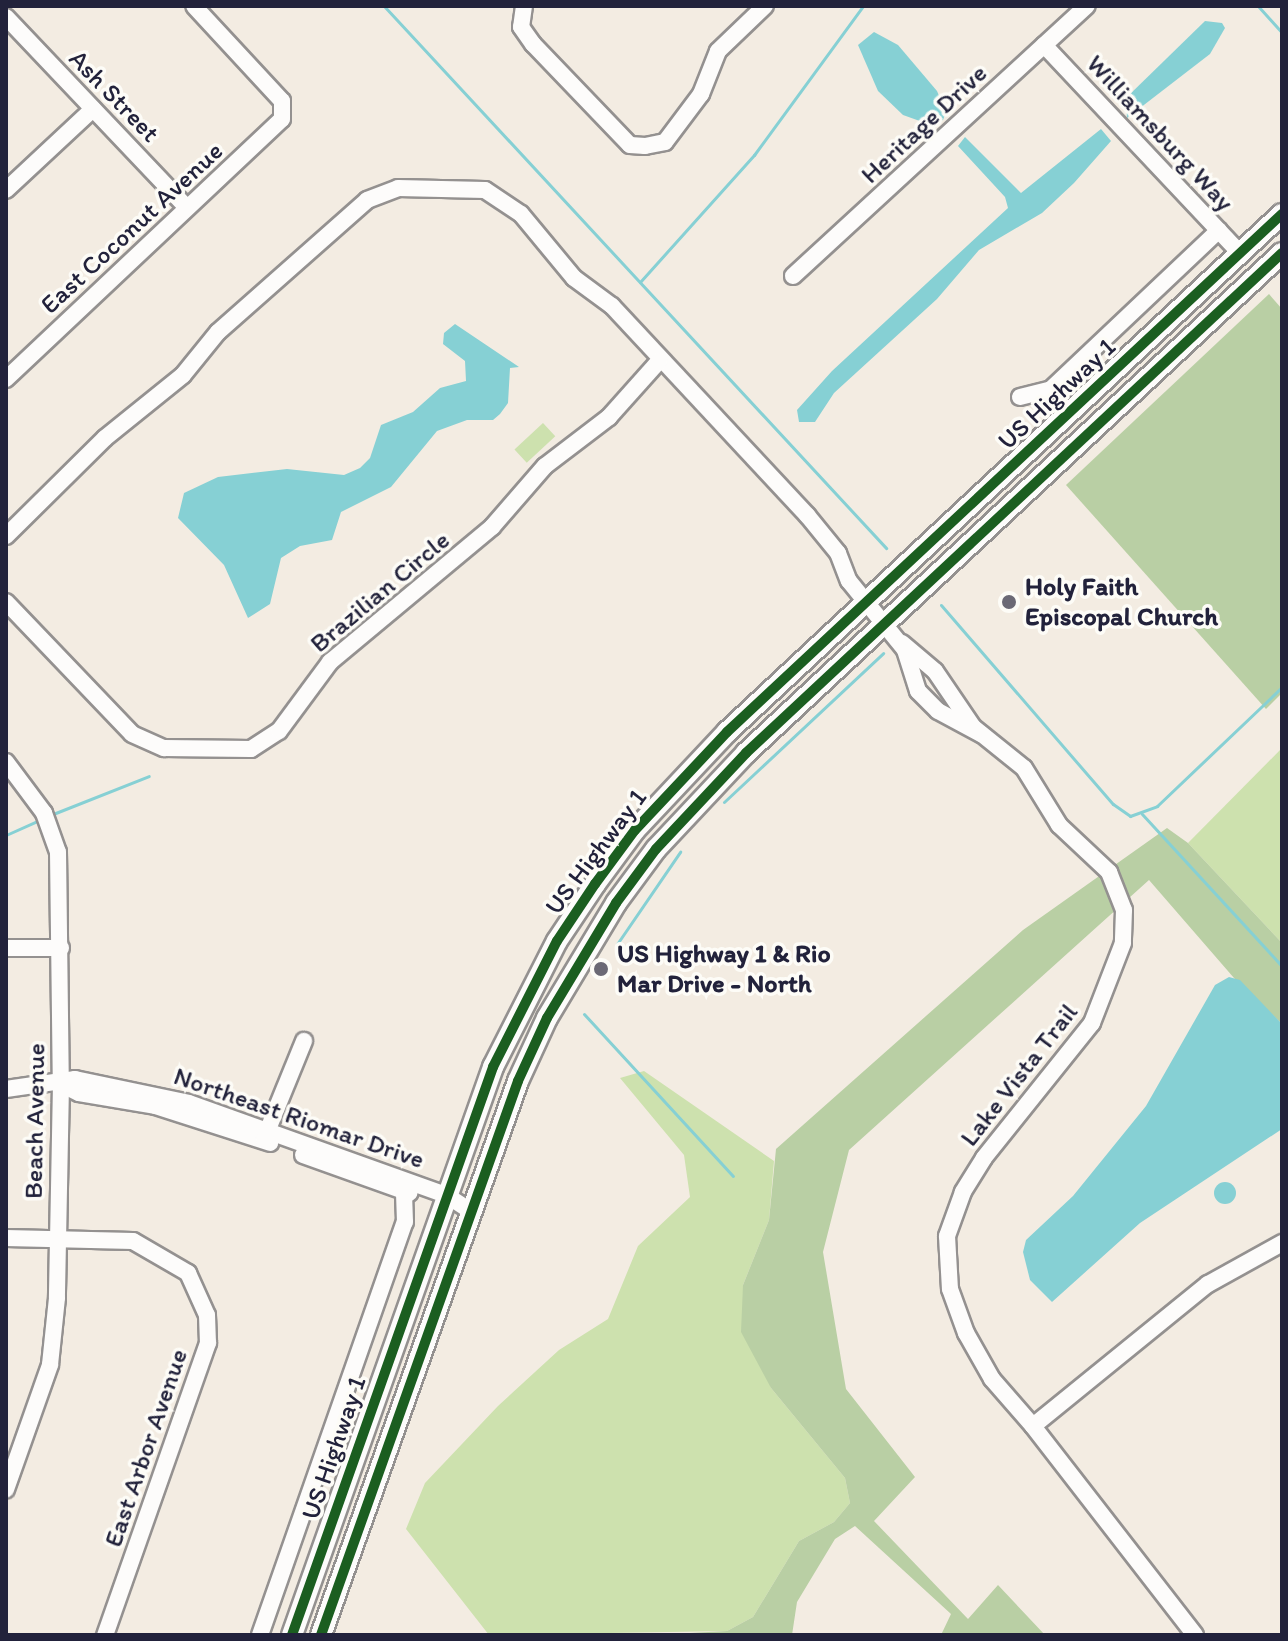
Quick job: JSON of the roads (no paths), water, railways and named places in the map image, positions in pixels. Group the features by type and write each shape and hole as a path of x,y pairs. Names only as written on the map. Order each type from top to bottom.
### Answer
{"main road":[{"name":"US Highway 1","path":"292,1635 444,1200 522,1005 595,884 678,781 1282,214"},
{"path":"1225,306 1240,253"},
{"name":"US Highway 1","path":"321,1635 471,1211 535,1044 616,903 700,799 1282,253"}],"street":[{"name":"East Coconut Avenue","path":"6,379 276,127 285,109 194,6"},
{"path":"524,6 521,27 533,44 630,145 645,146 665,142 701,94 718,51 765,6"},
{"name":"Heritage Drive","path":"793,276 1087,6"},
{"name":"Ash Street","path":"6,17 187,208"},
{"name":"Williamsburg Way","path":"1044,45 1240,253"},
{"path":"6,190 93,109"},
{"path":"6,536 105,438 183,375 218,332 367,200 398,188 485,190 521,214 574,278 612,306 659,361 807,515 867,601"},
{"path":"1020,397 1051,389 1219,230"},
{"name":"Brazilian Circle","path":"6,602 132,734 164,748 196,752 251,749 279,731 330,662 482,536 545,466 609,417 659,361"},
{"name":"Lake Vista Trail","path":"867,601 897,640 927,702 981,734 1018,761 1059,825 1105,866 1124,910 1123,943 1092,1023 984,1158 963,1192 947,1236 950,1289 966,1333 992,1379 1033,1426 1195,1635"},
{"name":"Lake Vista Trail","path":"897,640 935,671 981,734"},
{"name":"Beach Avenue","path":"6,762 44,813 55,839 61,948 57,1239 50,1365 6,1489"},
{"path":"6,948 61,948"},
{"path":"265,1136 304,1041"},
{"name":"Northeast Riomar Drive","path":"6,1089 61,1084 75,1079 133,1089 471,1211"},
{"name":"Northeast Riomar Drive","path":"265,1136 404,1191 444,1200"},
{"path":"260,1635 396,1249 408,1210 404,1191"},
{"name":"East Arbor Avenue","path":"6,1238 133,1241 169,1258 188,1273 207,1315 208,1343 105,1635"},
{"path":"1033,1426 1208,1284 1282,1243"},
{"path":"396,1249 410,1245 425,1257"}],"water":[{"path":"1205,21 1222,23 1225,28 1210,54 1127,118 1126,98"},
{"path":"874,32 898,45 937,91 946,112 943,120 931,125 903,115 878,91 858,45"},
{"path":"1101,129 1111,141 1074,183 1042,213 979,250 937,299 834,393 815,422 799,422 797,410 832,371 1008,208 1005,197 958,146 965,137 1021,193"},
{"path":"455,324 519,367 510,368 508,403 493,420 467,420 437,431 391,487 341,512 332,540 300,546 281,558 270,604 248,618 224,565 178,518 184,493 218,477 287,469 344,475 360,468 370,458 381,425 413,412 440,388 466,381 465,361 443,344 444,333"},
{"path":"1229,977 1240,980 1282,1024 1282,1129 1140,1223 1052,1302 1030,1280 1023,1252 1026,1240 1073,1196 1146,1106 1215,985"},
{"path":"1225,1182 1233,1185 1236,1193 1233,1201 1225,1204 1217,1201 1214,1193 1217,1185"}],"waterway":[{"path":"384,6 886,548"},
{"path":"640,282 754,155 863,6"},
{"path":"1258,6 1282,33"},
{"path":"941,605 1113,804 1130,816 1157,806 1282,687"},
{"path":"724,802 883,653"},
{"path":"53,814 149,776"},
{"path":"1142,814 1282,966"},
{"path":"6,835 40,820"},
{"path":"617,944 680,852"},
{"path":"584,1014 733,1176"}],"place":[{"name":"Holy Faith Episcopal Church","path":"1009,602"},
{"name":"US Highway 1 & Rio Mar Drive - North","path":"601,969"}]}
